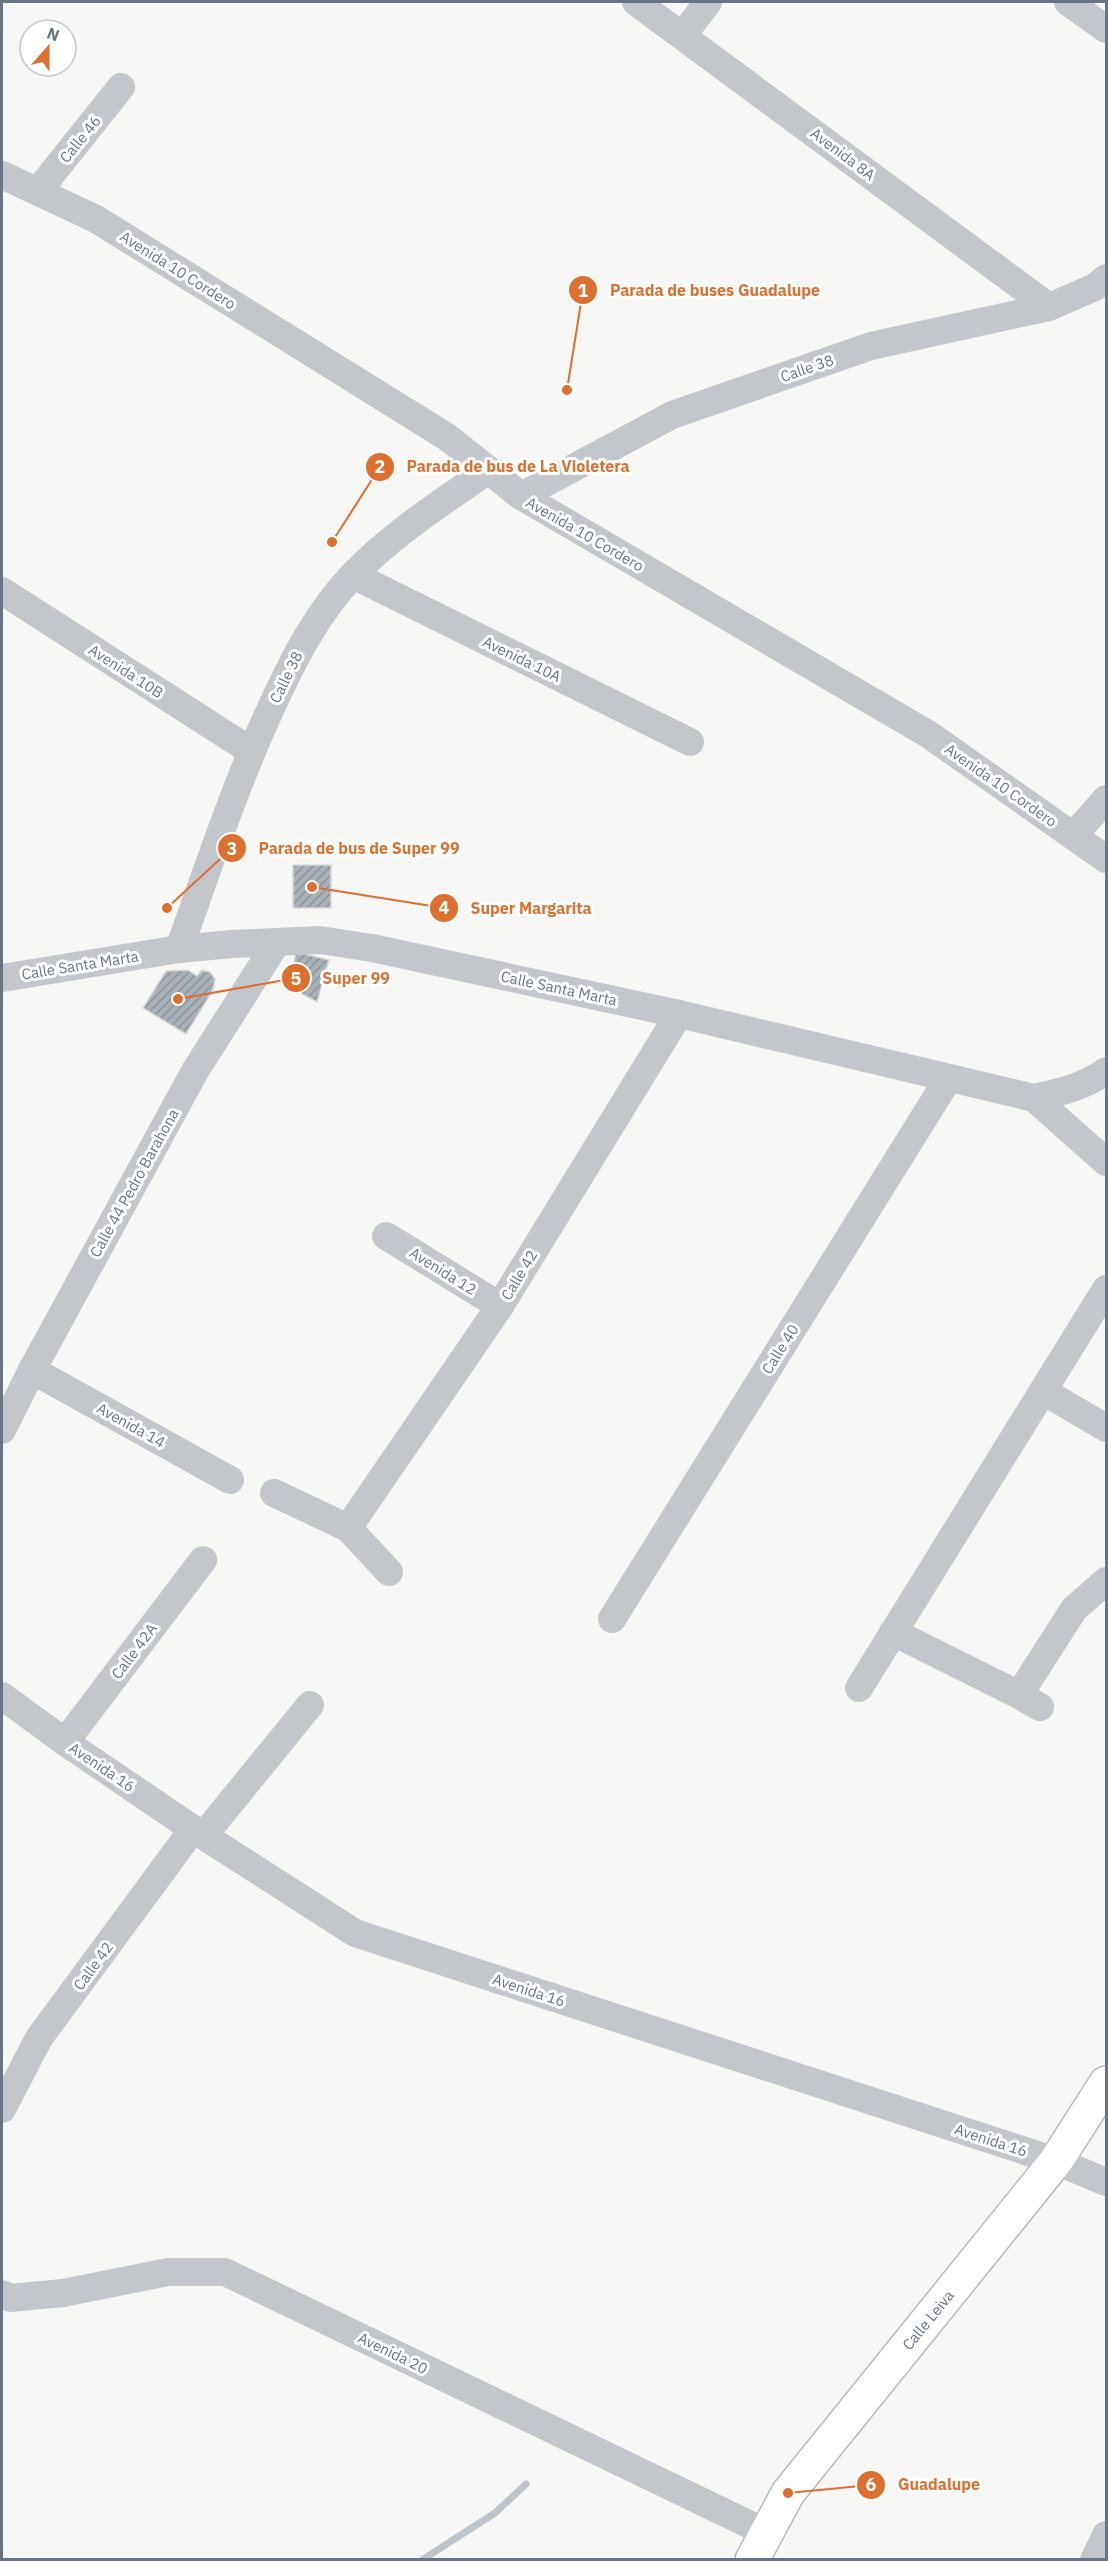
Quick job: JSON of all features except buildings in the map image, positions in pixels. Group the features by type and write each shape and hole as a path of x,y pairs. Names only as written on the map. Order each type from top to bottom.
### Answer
{"main road":[{"name":"Calle Leiva","path":"759,2546 788,2493 1056,2161 1107,2083"}],"street":[{"name":"Avenida 8A","path":"636,2 1049,307"},
{"path":"683,35 708,2"},
{"path":"1068,2 1107,29"},
{"name":"Calle 46","path":"38,191 121,87"},
{"name":"Avenida 10 Cordero","path":"2,175 96,219 447,437 521,496 928,734 1107,859"},
{"name":"Calle 38","path":"521,496 672,415 871,346 1049,307 1103,283"},
{"name":"Calle 38","path":"179,949 251,751 309,632 353,575 380,548 415,520 487,471"},
{"name":"Avenida 10A","path":"353,575 690,742"},
{"name":"Avenida 10B","path":"2,591 251,751"},
{"path":"1074,835 1107,799"},
{"name":"Calle Santa Marta","path":"2,978 179,949 320,940 372,948 679,1014 1034,1098 1072,1090 1107,1071"},
{"name":"Calle 44 Pedro Barahona","path":"2,1430 32,1370 195,1071 277,942"},
{"name":"Calle 42","path":"348,1528 500,1306 679,1014"},
{"name":"Calle 40","path":"612,1619 948,1079"},
{"path":"1034,1098 1107,1162"},
{"name":"Avenida 12","path":"386,1236 500,1306"},
{"path":"859,1688 1107,1289"},
{"name":"Avenida 14","path":"32,1370 230,1480"},
{"path":"1043,1391 1107,1428"},
{"path":"274,1493 348,1528 389,1572"},
{"name":"Calle 42A","path":"65,1742 203,1560"},
{"path":"893,1632 1030,1701 1074,1609 1107,1581"},
{"name":"Avenida 16","path":"2,1696 65,1742 198,1832 355,1933 1056,2161 1107,2182"},
{"name":"Calle 42","path":"2,2109 39,2038 198,1832 310,1705"},
{"name":"Avenida 20","path":"2,2294 10,2298 63,2292 168,2272 225,2272 759,2546"},
{"path":"1094,2559 1107,2535"}],"waterway":[{"path":"422,2560 495,2513 526,2484"}],"place":[{"name":"Parada de buses Guadalupe","path":"567,390"},
{"name":"Parada de bus de La Violetera","path":"332,542"},
{"name":"Super Margarita","path":"312,887"},
{"name":"Parada de bus de Super 99","path":"167,908"},
{"name":"Super 99","path":"178,999"},
{"name":"Guadalupe","path":"788,2493"}]}
